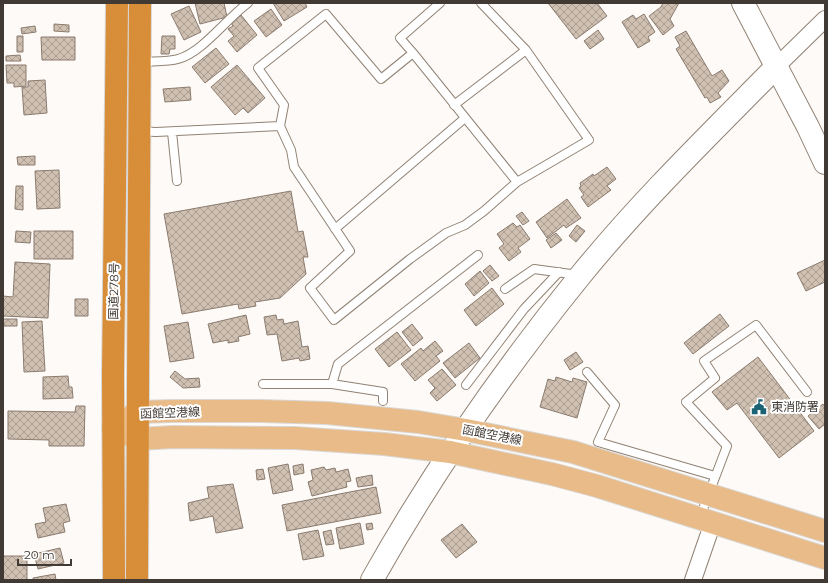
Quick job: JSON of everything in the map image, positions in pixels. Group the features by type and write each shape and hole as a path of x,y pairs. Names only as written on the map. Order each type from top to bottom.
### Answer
{"highway":[{"name":"国道278号","path":"114,580 113,428 117,3"},
{"name":"国道278号","path":"137,580 140,3"}],"main road":[{"name":"函館空港線","path":"113,428 138,412 261,411 341,414 391,419 466,430 574,452 631,469 712,485 825,531"},
{"name":"函館空港線","path":"113,428 138,439 173,437 316,439 384,444 450,452 552,474 597,486 825,558"}],"street":[{"path":"743,3 808,127 825,163"},
{"path":"372,580 392,543 450,452 517,358 580,275 655,190 825,19"},
{"path":"693,580 706,521"}],"lane":[{"path":"139,62 178,59 200,48 239,9 248,3"},
{"path":"440,3 400,38 516,182"},
{"path":"413,53 381,79 326,14 258,68 284,105 280,126 291,150 294,167 350,251 310,288 334,320 410,259 446,233 465,225 484,211 516,182 589,140 526,50 481,3"},
{"path":"454,104 526,50"},
{"path":"335,228 465,118"},
{"path":"139,131 172,132 280,126"},
{"path":"172,132 177,181"},
{"path":"332,384 338,364 478,255"},
{"path":"505,289 534,269 580,275"},
{"path":"466,385 524,309 559,272"},
{"path":"706,521 712,485 727,446 686,402 715,378 704,361 756,325 807,392"},
{"path":"587,372 615,405 598,442 712,485"},
{"path":"263,384 332,384 383,392 383,401"}],"building":[{"path":"195,3 224,3 227,17 200,24"},
{"path":"273,3 305,3 307,7 284,21"},
{"path":"548,3 597,3 607,16 576,39"},
{"path":"663,3 679,3 670,19 674,26 663,35 649,16 661,7"},
{"path":"189,6 201,32 184,40 171,14"},
{"path":"271,9 282,25 266,37 254,21"},
{"path":"644,14 655,32 648,37 650,41 638,48 622,22 633,15 636,19"},
{"path":"241,15 257,35 237,52 228,41 234,36 228,29 233,26 231,23"},
{"path":"54,24 69,25 69,32 54,31"},
{"path":"35,26 36,32 22,34 21,28"},
{"path":"598,30 604,39 590,49 584,41"},
{"path":"686,31 712,76 722,70 729,81 718,93 721,97 710,103 707,97 705,98 676,49 680,46 675,37"},
{"path":"17,36 23,36 23,52 17,52"},
{"path":"162,36 175,36 175,49 170,49 169,54 161,54"},
{"path":"41,37 75,37 75,60 42,60"},
{"path":"216,48 229,64 205,83 192,67"},
{"path":"20,55 21,61 6,61 6,56"},
{"path":"6,65 26,65 26,86 14,87 14,83 7,83"},
{"path":"237,65 265,98 248,113 243,108 235,115 211,87"},
{"path":"45,80 47,113 24,115 22,87 28,87 28,81"},
{"path":"190,87 191,100 165,102 163,89"},
{"path":"35,156 35,165 18,165 17,157"},
{"path":"607,167 616,179 607,186 611,190 588,207 581,197 584,195 579,188 581,186 580,183"},
{"path":"59,170 60,208 37,209 35,171"},
{"path":"16,186 23,186 23,210 15,209"},
{"path":"291,191 298,232 303,231 308,257 303,257 306,274 280,298 255,302 256,306 239,309 238,304 182,314 164,214"},
{"path":"567,199 581,218 566,228 564,225 547,238 536,222"},
{"path":"522,212 529,221 523,225 516,216"},
{"path":"513,223 517,227 520,225 530,239 518,248 521,252 509,261 499,248 504,244 497,234"},
{"path":"577,225 585,231 576,242 569,236"},
{"path":"16,231 31,232 30,243 15,242"},
{"path":"34,231 73,231 73,259 34,259"},
{"path":"556,233 562,240 551,248 546,240"},
{"path":"825,260 825,282 806,291 797,273"},
{"path":"15,262 50,264 48,318 3,316 3,296 13,297"},
{"path":"490,265 499,276 492,281 483,271"},
{"path":"480,271 489,283 474,296 465,284"},
{"path":"492,288 504,304 476,326 464,310"},
{"path":"75,299 88,299 88,316 75,316"},
{"path":"720,314 729,326 693,354 684,343"},
{"path":"246,315 250,334 238,337 239,341 228,343 228,340 213,343 208,324"},
{"path":"276,315 277,320 283,319 284,324 298,321 302,347 308,346 310,359 300,361 299,358 282,361 277,334 267,335 264,317"},
{"path":"3,319 17,319 17,326 3,326"},
{"path":"42,321 45,371 24,372 22,322"},
{"path":"188,322 194,358 170,362 164,326"},
{"path":"412,324 423,338 413,346 402,332"},
{"path":"397,332 411,350 389,367 375,349"},
{"path":"435,341 443,351 436,356 440,361 415,381 401,364 421,348 423,351"},
{"path":"469,343 480,358 455,378 443,363"},
{"path":"576,352 583,362 570,370 564,360"},
{"path":"758,357 814,431 779,458 737,403 727,410 712,392"},
{"path":"442,369 456,385 437,401 430,393 435,388 428,380"},
{"path":"175,371 185,379 199,378 200,387 183,388 170,377"},
{"path":"68,376 69,387 72,387 73,398 43,399 43,377"},
{"path":"556,377 572,382 573,378 587,382 577,418 540,407 548,379 555,381"},
{"path":"823,404 825,407 825,424 819,429 808,416"},
{"path":"76,406 85,406 84,446 49,446 49,440 8,439 8,411 75,412"},
{"path":"288,464 293,490 273,494 268,468"},
{"path":"303,464 304,473 294,475 293,466"},
{"path":"324,467 326,470 335,468 336,472 348,469 351,481 346,482 347,487 312,496 308,482 313,480 311,470"},
{"path":"263,469 265,479 257,480 256,470"},
{"path":"372,475 373,485 358,487 356,478"},
{"path":"233,484 243,528 216,533 213,516 190,521 188,503 209,498 207,487"},
{"path":"376,487 381,513 287,531 282,505"},
{"path":"66,504 70,521 63,523 65,532 38,538 35,524 46,522 43,508"},
{"path":"360,523 364,544 340,549 336,528"},
{"path":"372,523 373,529 367,530 366,524"},
{"path":"462,524 477,542 456,558 441,540"},
{"path":"318,530 324,556 303,560 298,534"},
{"path":"331,530 334,544 326,545 323,532"},
{"path":"60,548 64,563 38,569 34,554"},
{"path":"3,556 27,556 27,580 3,580"},
{"path":"55,574 56,580 33,580 33,578"}],"place":[{"name":"東消防署","path":"759,407"}]}
